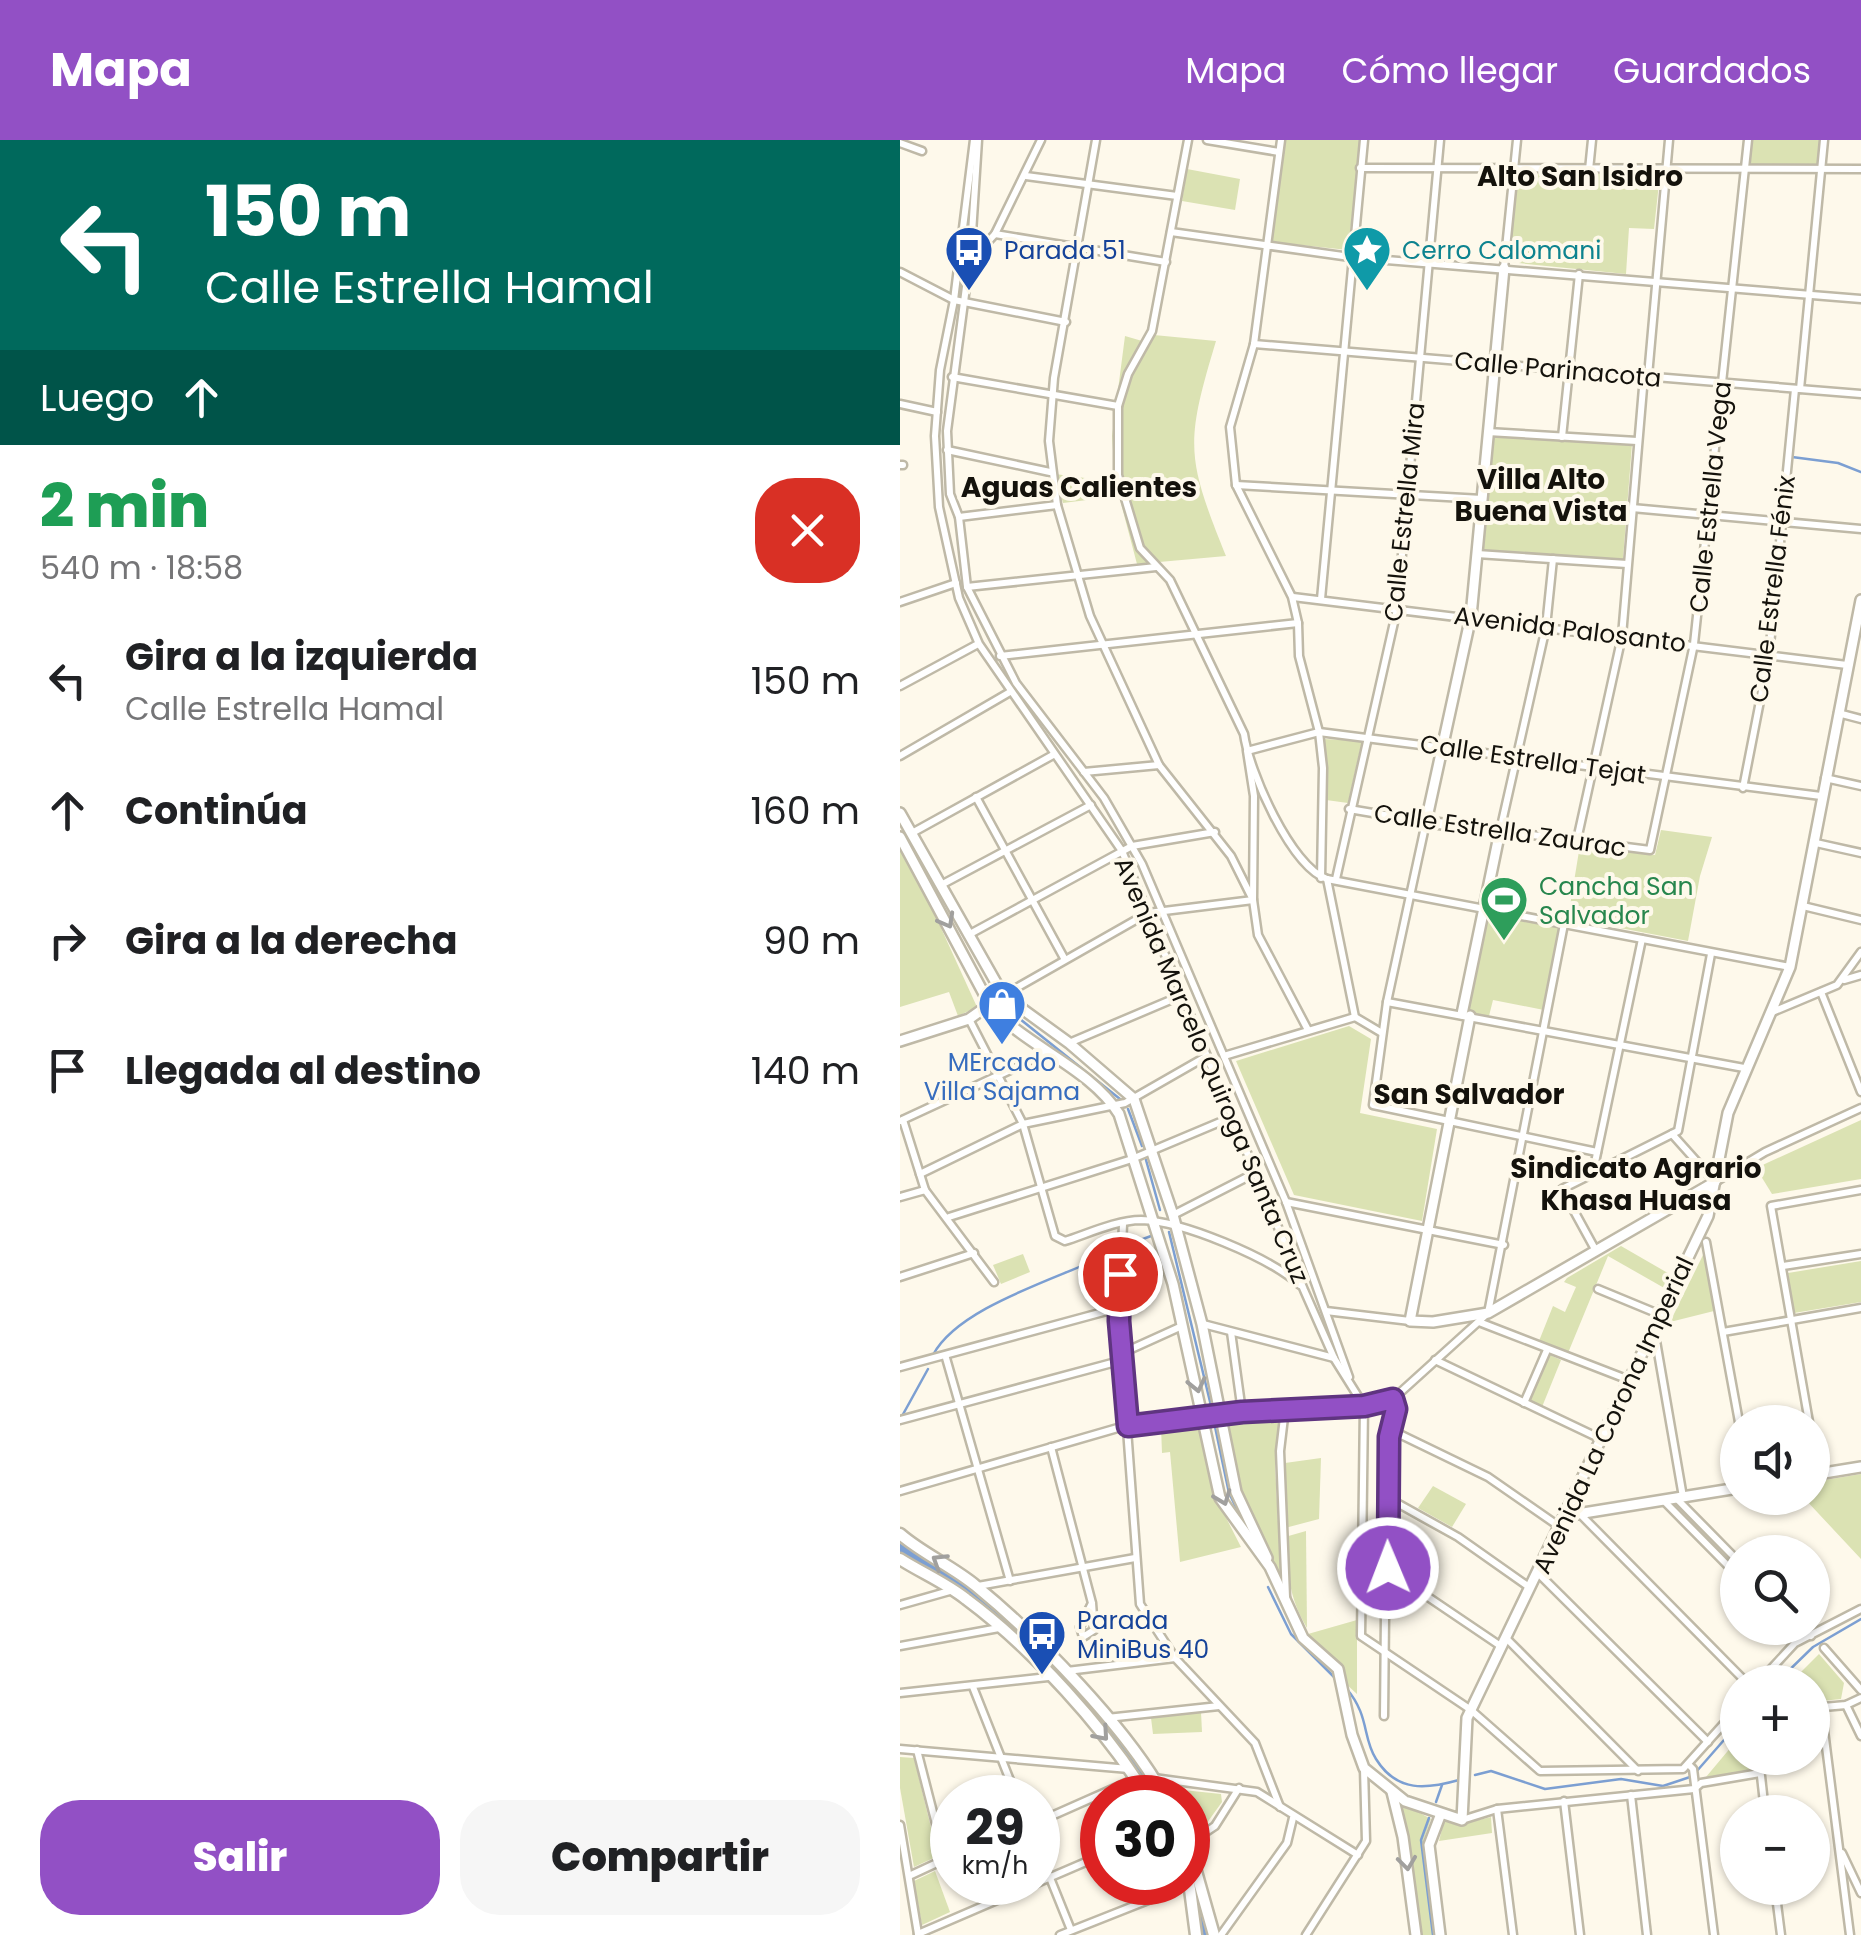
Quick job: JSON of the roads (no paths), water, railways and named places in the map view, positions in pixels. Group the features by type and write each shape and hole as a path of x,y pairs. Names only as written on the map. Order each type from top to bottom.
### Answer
{"main road":[{"path":"900,1534 977,1586 1106,1718 1152,1775"},
{"path":"900,1559 954,1590 1000,1628 1133,1774"},
{"path":"1192,1905 1196,1935"},
{"path":"1208,1905 1218,1935"}],"street":[{"name":"Avenida Marcelo Quiroga Santa Cruz","path":"976,140 971,248 937,412 939,507 964,616 1010,692 1122,851 1304,1290 1334,1358 1364,1406"},
{"name":"Avenida Marcelo Quiroga Santa Cruz","path":"976,140 947,450 950,494 959,517 966,587 1000,656 1132,846 1286,1202 1351,1383"},
{"path":"971,248 982,248 994,234 1041,140"},
{"path":"1096,140 1053,394 1050,472 1056,505 1076,577 1159,765 1215,832 1253,900"},
{"path":"1188,140 1152,331 1128,374 1118,406 1118,475 1140,548 1170,580 1244,734 1254,796 1253,900 1258,935 1308,1030"},
{"path":"1207,140 1280,152"},
{"path":"1281,140 1254,344 1230,428 1236,485 1292,597 1302,676 1319,732 1328,879 1356,1016 1382,1033"},
{"path":"1321,599 1350,257 1364,140"},
{"name":"Calle Estrella Mira","path":"1328,879 1349,809 1397,609 1440,140"},
{"path":"1517,140 1472,616 1409,894 1382,1033 1373,1105 1448,1124 1597,1152"},
{"path":"1589,170 1592,140"},
{"path":"1577,840 1622,636 1669,140"},
{"name":"Calle Estrella Vega","path":"1650,850 1694,644 1748,140"},
{"name":"Calle Estrella Fénix","path":"1743,788 1769,655 1824,140"},
{"path":"900,144 922,151"},
{"path":"1360,168 1861,169"},
{"path":"1026,176 1178,196"},
{"path":"1171,232 1350,257 1861,299"},
{"path":"994,234 1166,262"},
{"path":"900,272 958,301 1066,322"},
{"path":"1562,437 1579,274"},
{"name":"Calle Parinacota","path":"1254,344 1861,394"},
{"path":"952,376 1118,406"},
{"path":"900,404 937,412"},
{"path":"1488,432 1638,441"},
{"path":"947,450 1050,472"},
{"path":"1236,485 1330,487 1482,499"},
{"path":"959,517 1056,505"},
{"path":"1632,508 1861,529"},
{"path":"1477,554 1627,564"},
{"path":"1410,1321 1484,910 1546,626 1553,559"},
{"path":"966,587 1157,567"},
{"path":"900,602 956,584"},
{"name":"Avenida Palosanto","path":"1292,597 1848,665"},
{"name":"Avenida La Corona Imperial","path":"1462,1820 1464,1727 1708,1216 1722,1134 1744,1068 1790,967 1838,713 1848,665 1856,650 1861,600"},
{"path":"1000,656 1298,623"},
{"path":"900,686 979,644"},
{"path":"900,756 1010,692"},
{"path":"1838,713 1861,720"},
{"name":"Calle Estrella Tejat","path":"1246,751 1319,732 1822,796"},
{"path":"1246,751 1284,834 1306,869 1328,879 1790,967"},
{"path":"912,834 1054,755"},
{"path":"1083,772 1159,765"},
{"path":"1825,778 1861,786"},
{"path":"976,797 1064,958"},
{"path":"941,885 1091,805"},
{"name":"Calle Estrella Zaurac","path":"1349,809 1650,850"},
{"path":"900,814 1003,995 1069,1043 1134,1098 1202,1324 1236,1492 1303,1638 1338,1670 1352,1735 1364,1768 1366,1841 1306,1935"},
{"path":"970,934 1132,846 1215,832"},
{"path":"1816,843 1861,852"},
{"path":"902,844 991,1007 1009,1028 1048,1053 1114,1107 1184,1326 1220,1498 1270,1567"},
{"path":"900,1042 969,1019 1064,958 1148,912 1253,900"},
{"path":"1803,906 1861,920"},
{"path":"1488,1313 1564,924"},
{"path":"1593,1172 1642,939"},
{"path":"1844,980 1861,952"},
{"path":"1596,1251 1562,1189 1678,1131 1710,954"},
{"path":"1769,1014 1861,975"},
{"path":"1821,992 1861,1092"},
{"path":"1069,1043 1180,996"},
{"path":"1388,1002 1744,1068"},
{"path":"1224,1056 1356,1016"},
{"path":"969,1019 1023,1124 1055,1236 1065,1241 1123,1224 1173,1220 1255,1173"},
{"path":"994,1282 925,1190 901,1120 1048,1053"},
{"path":"920,1174 1023,1124 1114,1107 1207,1056"},
{"path":"900,1491 1128,1426 1284,1408 1364,1406 1393,1399 1488,1313 1765,1152 1861,1108"},
{"path":"949,1217 1152,1151 1232,1117"},
{"path":"1672,1134 1715,1182"},
{"path":"900,1197 925,1190"},
{"path":"1806,1405 1771,1206 1861,1190"},
{"path":"1286,1202 1504,1245"},
{"path":"1173,1220 1246,1253 1304,1290"},
{"path":"1123,1224 1118,1308 1135,1558 1144,1614 1175,1658 1255,1743 1280,1807"},
{"path":"1706,1242 1736,1405"},
{"path":"900,1277 974,1253"},
{"path":"1783,1266 1861,1254"},
{"path":"1598,1289 1661,1315"},
{"path":"900,1368 1118,1308"},
{"path":"1723,1332 1861,1310"},
{"path":"1326,1311 1433,1322 1488,1313"},
{"path":"1479,1322 1629,1380"},
{"path":"1202,1324 1334,1358"},
{"path":"900,1420 1121,1356 1184,1326"},
{"path":"1231,1332 1242,1412"},
{"path":"1656,1341 1680,1497 1720,1541"},
{"path":"1524,1402 1547,1350"},
{"path":"946,1358 1010,1581"},
{"path":"1435,1360 1601,1439"},
{"path":"1384,1716 1387,1497 1390,1430 1396,1409 1393,1399"},
{"path":"1364,1406 1361,1636 1471,1710 1540,1771 1670,1772 1691,1767 1720,1728"},
{"path":"1284,1408 1280,1451 1287,1600"},
{"path":"1390,1430 1488,1477 1563,1521 1580,1514 1720,1491"},
{"path":"1050,1447 1092,1603 1094,1630 1082,1637 1080,1627 1092,1603"},
{"path":"1830,1472 1861,1467"},
{"path":"1387,1497 1458,1538 1531,1588"},
{"path":"1663,1500 1720,1558"},
{"path":"1580,1514 1729,1665"},
{"path":"1362,1552 1504,1642 1638,1771"},
{"path":"977,1586 1135,1558"},
{"path":"1538,1573 1708,1742"},
{"path":"900,1604 954,1590"},
{"path":"1830,1626 1861,1609"},
{"path":"900,1646 1000,1628"},
{"path":"1776,1665 1795,1645"},
{"path":"1824,1648 1861,1690"},
{"path":"1063,1672 1175,1658"},
{"path":"900,1693 1048,1677"},
{"path":"973,1687 1008,1775"},
{"path":"1830,1706 1861,1698"},
{"path":"1846,1704 1861,1736"},
{"path":"1106,1718 1220,1706"},
{"path":"900,1750 1133,1774"},
{"path":"918,1750 930,1792"},
{"path":"1691,1767 1714,1935"},
{"path":"1364,1768 1392,1792 1440,1816 1462,1820 1497,1809 1694,1789 1701,1783 1748,1775"},
{"path":"1060,1811 1133,1774"},
{"path":"1828,1775 1850,1935"},
{"path":"1210,1785 1257,1792 1358,1855"},
{"path":"1210,1829 1238,1788"},
{"path":"1392,1792 1404,1837 1416,1935"},
{"path":"1631,1796 1647,1935"},
{"path":"1564,1801 1580,1935"},
{"path":"1497,1809 1513,1935"},
{"path":"1440,1816 1429,1845 1440,1935"},
{"path":"1218,1935 1287,1843 1293,1817"},
{"path":"900,1825 918,1934 986,1905"},
{"path":"1840,1847 1861,1893"},
{"path":"909,1876 930,1867"},
{"path":"1057,1905 1065,1933 1129,1905"},
{"path":"1777,1905 1781,1935"},
{"path":"1849,1925 1861,1920"}],"waterway":[{"path":"1792,457 1838,463 1861,472"},
{"path":"1015,1015 1120,1099"},
{"path":"1128,1109 1142,1146"},
{"path":"1146,1160 1160,1210"},
{"path":"1169,1232 1212,1410"},
{"path":"1127,1245 1151,1236"},
{"path":"933,1355 946,1337 989,1307 1115,1251"},
{"path":"901,1418 928,1369"},
{"path":"1214,1422 1229,1493 1245,1526"},
{"path":"900,1548 977,1598 1028,1646"},
{"path":"1268,1587 1291,1634 1336,1679"},
{"path":"1794,1665 1813,1647 1861,1619"},
{"path":"1346,1688 1359,1708 1376,1759 1393,1778 1413,1786 1459,1780"},
{"path":"1076,1696 1116,1738 1141,1775"},
{"path":"1696,1772 1720,1745"},
{"path":"1475,1775 1491,1771 1545,1789 1621,1779 1663,1786 1690,1777"},
{"path":"1436,1802 1442,1785"},
{"path":"1429,1818 1421,1840 1433,1935"},
{"path":"1203,1910 1207,1935"}],"place":[{"name":"Parada 51","path":"969,292"},
{"name":"Cerro Calomani","path":"1367,292"},
{"name":"Cancha San Salvador","path":"1504,942"},
{"name":"MErcado Villa Sajama","path":"1002,1046"},
{"name":"Parada MiniBus 40","path":"1042,1676"}],"district":[{"name":"Alto San Isidro","path":"1580,176"},
{"name":"Aguas Calientes","path":"1079,487"},
{"name":"Villa Alto Buena Vista","path":"1541,495"},
{"name":"San Salvador","path":"1469,1094"},
{"name":"Sindicato Agrario Khasa Huasa","path":"1636,1184"}]}
